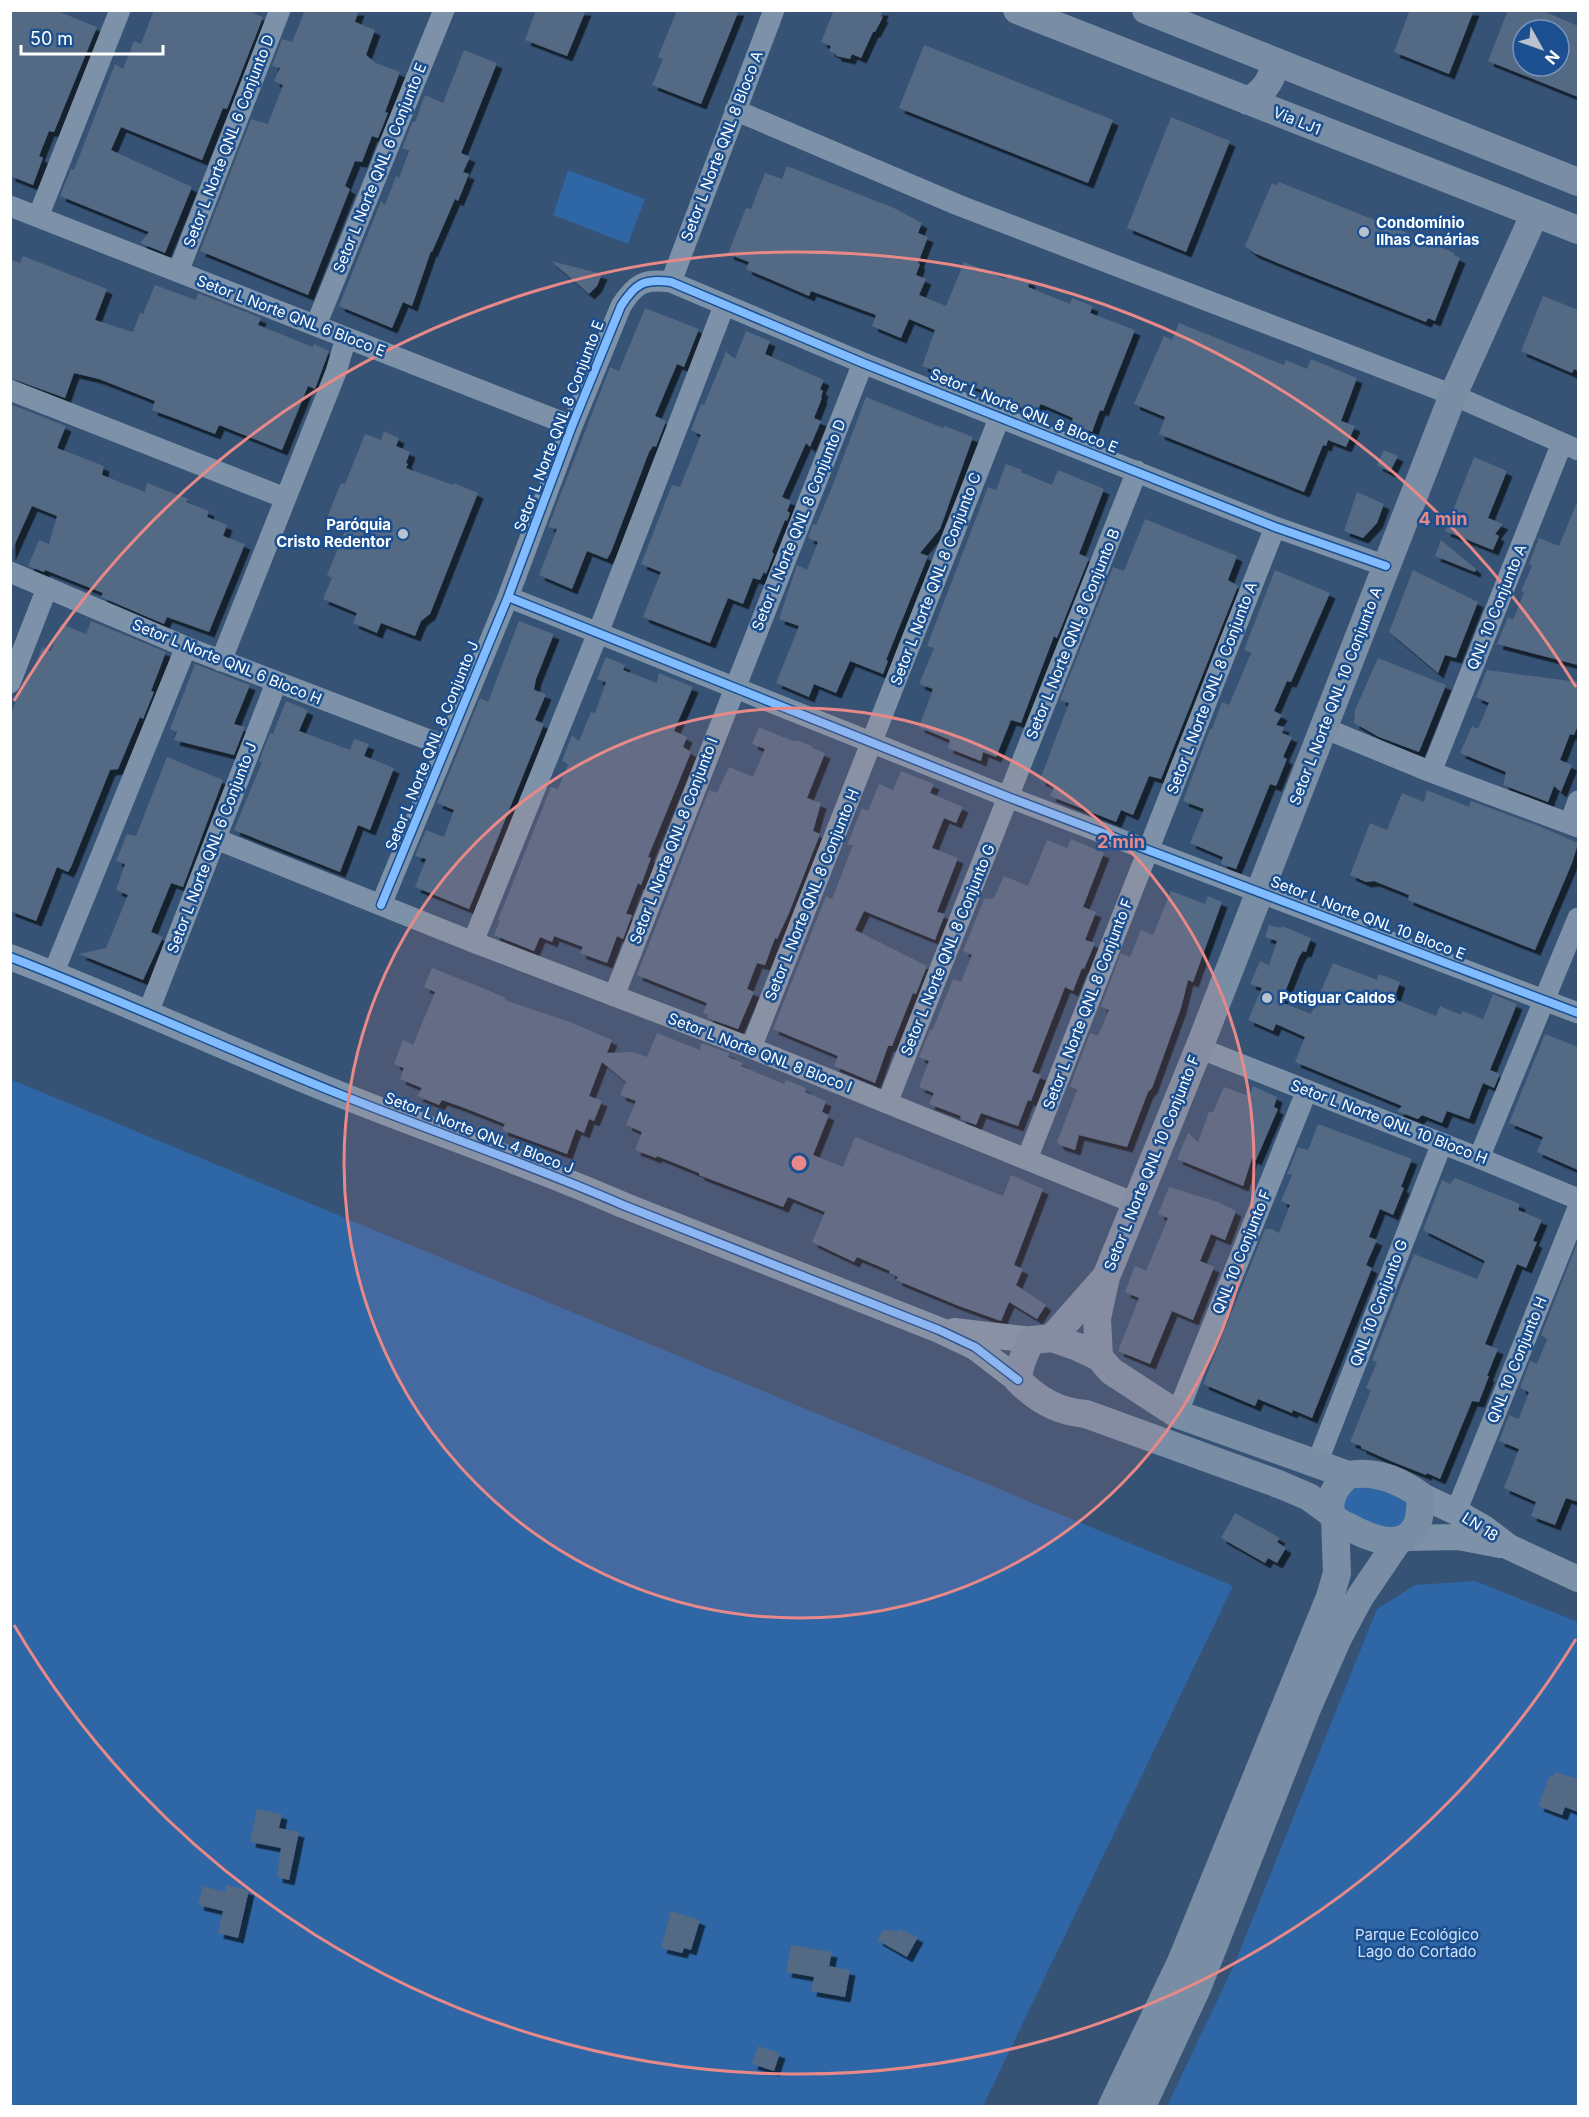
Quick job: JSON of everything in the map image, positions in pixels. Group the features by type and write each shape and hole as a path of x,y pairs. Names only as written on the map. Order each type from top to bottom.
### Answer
{"main road":[{"name":"Via LJ1","path":"1017,10 1300,123 1578,230"},
{"path":"1146,10 1578,182"},
{"path":"1248,101 1262,93 1271,80 1275,66 1270,60"},
{"path":"1300,123 1297,109 1301,92 1309,81 1319,79"},
{"name":"Setor L Norte QNL 10 Conjunto A","path":"1199,1048 1453,395 1535,213"},
{"name":"Setor L Norte QNL 10 Conjunto F","path":"1106,1277 1199,1048"},
{"path":"1106,1277 1021,1361 1018,1380 1029,1392 1048,1404 1071,1413 1086,1414 1281,1485 1309,1497 1333,1516 1364,1535 1402,1540"},
{"path":"1086,1414 1099,1407 1107,1396 1105,1364 1097,1318 1106,1277"},
{"path":"1042,1339 1105,1364 1177,1413 1348,1475 1365,1472 1382,1475 1410,1487 1420,1495 1419,1524 1402,1540 1360,1597 1338,1638 1302,1722 1197,1988 1142,2106"},
{"path":"1112,2106 1181,1962 1330,1597 1337,1573 1333,1516 1334,1490 1348,1475"}],"street":[{"path":"38,217 120,10"},
{"name":"Setor L Norte QNL 6 Conjunto D","path":"178,272 280,10"},
{"name":"Setor L Norte QNL 6 Conjunto E","path":"316,325 444,10"},
{"name":"Setor L Norte QNL 8 Bloco A","path":"662,281 735,110 774,10"},
{"path":"735,110 958,205 1453,395 1570,446"},
{"name":"Setor L Norte QNL 6 Bloco E","path":"10,206 572,426"},
{"name":"Setor L Norte QNL 8 Bloco E","path":"662,281 1275,527 1386,566"},
{"name":"Setor L Norte QNL 8 Conjunto E","path":"508,597 572,426 621,306 629,293 640,283 662,281"},
{"path":"473,942 597,633 724,306"},
{"path":"221,661 336,372 346,338"},
{"name":"Setor L Norte QNL 8 Conjunto D","path":"735,687 863,363"},
{"path":"10,390 285,498"},
{"name":"Setor L Norte QNL 8 Conjunto C","path":"873,742 1000,416"},
{"name":"QNL 10 Conjunto A","path":"1431,772 1570,446"},
{"name":"Setor L Norte QNL 8 Conjunto B","path":"1008,797 1137,471"},
{"name":"Setor L Norte QNL 8 Conjunto A","path":"1148,850 1275,527"},
{"name":"Setor L Norte QNL 6 Bloco H","path":"10,572 186,647 445,746"},
{"path":"10,683 46,588"},
{"name":"Setor L Norte QNL 10 Bloco E","path":"508,597 1008,797 1578,1013"},
{"name":"Setor L Norte QNL 8 Conjunto J","path":"381,905 508,597"},
{"path":"53,974 186,647"},
{"name":"Setor L Norte QNL 6 Conjunto J","path":"148,1013 276,683"},
{"name":"Setor L Norte QNL 8 Conjunto I","path":"614,996 735,687"},
{"path":"1324,728 1431,772 1574,825 1578,801"},
{"name":"Setor L Norte QNL 8 Conjunto H","path":"751,1047 873,742"},
{"name":"Setor L Norte QNL 8 Conjunto G","path":"887,1103 1008,797"},
{"name":"Setor L Norte QNL 8 Bloco I","path":"216,838 473,942 751,1047 1137,1204"},
{"name":"Setor L Norte QNL 8 Conjunto F","path":"1027,1159 1148,850"},
{"path":"1479,1158 1578,918"},
{"name":"Setor L Norte QNL 4 Bloco J","path":"10,957 338,1094 582,1187 939,1330"},
{"name":"Setor L Norte QNL 10 Bloco H","path":"1199,1048 1578,1199"},
{"name":"QNL 10 Conjunto F","path":"1177,1413 1307,1090"},
{"name":"QNL 10 Conjunto G","path":"1317,1463 1442,1143"},
{"name":"QNL 10 Conjunto H","path":"1456,1512 1578,1208"},
{"path":"939,1330 1042,1339"},
{"path":"939,1330 975,1347 1018,1380"},
{"name":"LN 18","path":"1420,1495 1484,1528 1509,1547"},
{"name":"LN 18","path":"1402,1540 1458,1537 1509,1547"},
{"path":"1509,1547 1578,1579"}],"green space":[{"path":"568,170 645,199 628,244 553,215"},
{"path":"10,1079 1233,1586 983,2106 11,2106"},
{"path":"1378,1485 1413,1507 1405,1531 1362,1524 1341,1509 1347,1486"},
{"name":"Parque Ecológico Lago do Cortado","path":"1475,1581 1578,1622 1578,2106 1167,2106 1234,1965 1377,1609 1415,1585"}],"building":[{"path":"10,10 55,10 97,27 54,132 49,131 39,156 43,158 33,185 10,176"},
{"path":"154,10 202,10 207,13 208,10 246,10 263,17 227,109 223,108 202,160 121,127 111,150 192,187 165,253 140,243 149,232 60,196 71,169 74,170 115,64 123,69 134,41 141,44"},
{"path":"305,10 359,10 355,22 375,30 366,55 376,63 400,72 378,138 372,136 362,162 355,161 345,186 350,189 308,295 200,251 251,119 268,124 283,85 274,81 280,68 272,66 282,39 292,42"},
{"path":"536,10 586,10 567,56 525,40"},
{"path":"677,10 739,10 701,104 652,85 663,59 658,57"},
{"path":"834,10 883,10 881,16 883,17 861,58 852,54 850,59 836,56 829,51 831,46 821,42"},
{"path":"1410,10 1474,10 1449,74 1394,52"},
{"path":"1508,10 1541,10 1560,18 1511,18 1511,70 1488,61"},
{"path":"1571,23 1578,26 1578,97 1530,78 1571,78"},
{"path":"924,45 1113,120 1088,183 899,108"},
{"path":"464,50 497,63 461,153 470,157 463,172 469,174 458,201 455,199 431,251 412,306 403,302 392,328 339,306 381,201 385,205 396,176 399,178 409,151 402,148 425,95 443,103"},
{"path":"1171,117 1230,141 1186,252 1127,228"},
{"path":"787,166 894,208 922,223 918,233 928,237 916,275 926,279 919,295 946,306 964,262 1005,279 1008,273 1030,281 1028,287 1070,304 1072,298 1093,306 1090,313 1135,330 1103,411 1100,410 1092,432 1071,424 1073,418 1041,404 1038,409 1029,406 1027,410 965,382 922,366 935,330 909,319 901,338 872,326 876,315 811,291 809,296 746,269 749,262 728,254 746,208 751,209 765,173 782,179"},
{"path":"1279,182 1420,238 1460,258 1435,321 1428,318 1426,322 1254,253 1245,246 1272,183 1276,186"},
{"path":"23,256 107,289 95,320 133,332 155,285 196,300 198,293 261,318 258,325 329,351 315,389 308,386 282,450 219,425 215,434 152,410 155,401 99,379 74,373 65,398 10,378 10,259 20,263"},
{"path":"551,261 602,274 597,286 589,294"},
{"path":"1543,296 1578,310 1578,371 1574,369 1572,373 1521,351"},
{"path":"645,308 699,329 684,367 677,364 655,416 666,421 656,447 653,446 649,452 611,552 607,559 587,551 572,589 539,575 557,529 548,527 610,367 619,371"},
{"path":"1179,323 1284,365 1286,360 1307,369 1311,359 1357,378 1341,421 1355,426 1346,447 1328,440 1326,446 1323,445 1304,492 1159,434 1165,417 1134,404 1164,336 1172,340"},
{"path":"746,331 770,341 765,354 824,380 820,389 823,391 822,398 814,418 821,421 810,447 806,443 782,497 791,501 787,511 790,513 772,552 774,554 766,574 764,572 760,580 753,578 743,604 728,598 710,643 643,617 661,572 641,564 672,485 680,487 701,435 691,430 701,404 704,405 726,352 735,359"},
{"path":"866,397 943,428 945,426 973,437 940,529 920,553 928,556 886,660 888,661 883,674 850,661 836,693 814,684 809,697 776,683 799,626 779,619 797,565 807,570 818,542 808,538 832,487"},
{"path":"10,404 66,426 57,448 104,466 102,475 145,492 147,483 188,499 186,502 209,511 207,517 227,525 223,536 245,544 209,632 167,617 164,624 101,597 103,593 45,570 44,572 28,566 39,540 49,544 57,516 32,506 10,555"},
{"name":"Paróquia Cristo Redentor","path":"384,431 399,438 396,446 410,452 406,468 478,493 430,614 421,621 415,636 381,623 377,633 353,623 357,613 323,599 332,578 327,575 347,526 327,518 341,483 345,484 365,434 381,440"},
{"path":"1384,450 1398,456 1390,472 1377,465"},
{"path":"1474,457 1507,471 1488,518 1503,524 1495,534 1499,536 1493,550 1445,531"},
{"path":"1006,464 1052,485 1058,470 1104,489 1079,554 1089,558 1057,638 1054,636 1021,723 1011,720 996,757 983,752 981,761 948,748 950,740 919,727 933,689 919,684 934,648 927,646 988,487 996,490"},
{"path":"1357,492 1384,504 1377,523 1363,538 1344,531"},
{"path":"1578,500 1578,665 1497,644 1508,617 1513,620 1524,592 1521,591 1532,566 1529,564 1539,538 1559,546"},
{"path":"1145,519 1237,556 1228,580 1238,586 1161,779 1149,776 1133,815 1121,810 1116,822 1050,796 1055,786 1040,780 1069,703 1060,700 1113,567 1124,571"},
{"path":"1441,540 1476,569 1475,572 1435,556"},
{"path":"1275,570 1330,593 1291,682 1287,681 1274,711 1282,715 1276,725 1284,727 1282,733 1292,737 1283,757 1287,759 1276,786 1270,784 1236,869 1221,864 1223,857 1190,843 1204,809 1183,801 1222,702 1229,705 1251,653 1244,650"},
{"path":"1413,570 1478,602 1456,658 1445,655 1438,673 1389,632"},
{"path":"91,621 166,652 143,719 140,717 118,769 110,770 71,867 68,872 57,867 36,921 10,911 10,715 29,673 32,674 42,647 51,651 61,624 86,634"},
{"path":"519,621 554,634 536,679 534,690 546,694 535,720 544,724 469,909 415,887 426,859 415,856 426,830 444,837 454,810 437,803 480,698 488,702"},
{"path":"606,657 625,665 623,670 657,683 659,673 693,687 674,731 687,737 683,747 691,752 648,857 651,858 641,885 638,883 626,914 632,915 623,939 617,936 607,963 580,953 583,947 554,936 552,942 540,937 534,951 494,935 551,787 558,789 568,764 562,761 572,735 579,741 591,712 595,713 606,682 597,679"},
{"path":"1378,658 1446,685 1419,752 1379,737 1354,723 1355,710"},
{"path":"195,664 250,685 234,724 245,727 234,755 174,740 177,732 170,729"},
{"path":"1487,670 1578,682 1578,725 1574,735 1570,734 1560,760 1572,765 1561,792 1554,786 1548,802 1503,785 1506,772 1460,753 1472,726 1478,729 1489,703 1476,697"},
{"path":"286,701 308,710 299,731 350,750 354,739 369,744 364,756 394,768 370,830 358,825 340,872 234,830 262,762 259,761 270,733 273,734"},
{"path":"759,727 825,753 807,798 821,803 813,831 820,834 789,913 777,939 775,938 765,965 757,963 747,989 754,992 738,1029 707,1018 708,1015 703,1013 707,1003 637,975 709,790 717,793 729,767 753,777 765,749 752,744"},
{"path":"167,757 223,780 183,887 171,883 151,932 163,937 143,980 79,954 106,948 128,895 116,890 125,864 116,861 127,834 136,836"},
{"path":"901,771 934,784 930,793 963,807 956,823 944,818 932,848 958,858 937,912 945,914 935,940 864,911 855,930 927,966 916,994 913,993 892,1046 888,1046 875,1083 834,1066 838,1056 773,1029 826,896 832,899 853,845 847,845 862,808 868,811 879,784 893,790"},
{"path":"1427,790 1469,807 1471,801 1578,843 1572,863 1535,950 1408,900 1409,895 1374,881 1366,882 1350,875 1370,823 1387,830 1402,793 1424,802"},
{"path":"1071,839 1104,853 1083,907 1096,912 1085,940 1095,943 1073,991 1065,987 1032,1072 1041,1075 1018,1126 981,1113 976,1125 960,1119 961,1116 929,1104 934,1093 919,1087 929,1061 919,1057 953,979 961,982 972,955 963,951 984,899 994,898 1004,876 1028,886 1047,840 1067,848"},
{"path":"1171,891 1205,904 1208,896 1222,902 1193,982 1188,980 1181,1008 1152,1088 1148,1092 1127,1147 1079,1135 1075,1150 1060,1145 1057,1142 1077,1090 1070,1086 1090,1033 1098,1036 1109,1010 1101,1006 1121,953 1130,957 1141,930 1153,935"},
{"path":"1269,925 1281,928 1282,926 1311,938 1306,952 1303,951 1299,957 1281,1002 1311,1014 1333,963 1377,980 1379,974 1400,982 1394,999 1436,1016 1440,1006 1461,1015 1462,1011 1483,1019 1493,994 1517,1004 1490,1070 1500,1074 1494,1088 1483,1083 1469,1119 1447,1111 1442,1123 1422,1115 1418,1119 1397,1111 1402,1106 1295,1062 1305,1037 1276,1024 1273,1031 1248,1020 1262,988 1250,984 1260,961 1269,965 1277,941 1265,937"},
{"path":"432,968 506,998 505,1000 570,1022 612,1040 607,1053 633,1052 647,1057 657,1033 700,1050 701,1043 729,1053 728,1057 743,1063 741,1066 784,1084 786,1080 806,1088 805,1092 826,1101 822,1112 829,1115 813,1155 843,1167 855,1137 1003,1196 1011,1175 1043,1189 1014,1265 1023,1269 1016,1285 1046,1305 1037,1319 1009,1302 1001,1321 959,1306 896,1280 898,1277 889,1273 890,1271 857,1257 854,1262 812,1242 825,1212 788,1197 783,1207 699,1175 699,1173 657,1156 656,1158 635,1150 642,1132 626,1125 636,1101 620,1095 626,1082 602,1062 589,1096 602,1101 594,1121 589,1119 584,1133 576,1129 567,1154 502,1130 505,1124 462,1107 442,1100 439,1105 417,1096 422,1088 400,1079 404,1068 394,1064 403,1040 413,1045 435,992 424,987"},
{"path":"1545,1034 1578,1047 1578,1170 1537,1152 1543,1137 1509,1123"},
{"path":"1253,1086 1277,1097 1274,1107 1278,1109 1256,1160 1252,1158 1243,1186 1177,1159 1188,1133 1198,1142 1209,1112 1213,1112 1224,1087 1249,1096"},
{"path":"1318,1124 1412,1159 1393,1215 1380,1209 1369,1237 1377,1240 1366,1265 1372,1268 1312,1418 1293,1410 1292,1413 1258,1399 1255,1406 1203,1384 1265,1229 1279,1233 1290,1205 1281,1201 1292,1175 1287,1174 1298,1147 1308,1150"},
{"path":"1455,1178 1520,1204 1518,1210 1542,1220 1533,1241 1537,1242 1526,1268 1517,1264 1485,1344 1498,1349 1479,1402 1472,1401 1440,1479 1393,1462 1350,1442 1371,1390 1366,1388 1377,1362 1372,1360 1414,1254 1477,1279 1485,1261 1423,1230 1442,1180 1450,1184"},
{"path":"1169,1187 1218,1202 1236,1211 1225,1240 1211,1234 1200,1261 1214,1267 1193,1320 1172,1311 1150,1364 1118,1351 1139,1298 1125,1292 1135,1266 1146,1271 1168,1218 1158,1214"},
{"path":"1578,1241 1578,1502 1566,1498 1555,1525 1531,1516 1536,1502 1504,1488 1519,1449 1499,1441 1509,1415 1519,1419 1529,1392 1520,1388 1530,1361 1537,1364 1547,1339 1541,1335"},
{"path":"1235,1513 1280,1538 1277,1542 1286,1548 1277,1563 1268,1558 1265,1563 1221,1538"},
{"path":"1555,1772 1578,1779 1578,1812 1565,1807 1562,1815 1538,1806 1550,1775 1553,1776"},
{"path":"257,1809 282,1814 279,1828 299,1832 289,1880 277,1877 281,1848 250,1842"},
{"path":"226,1885 249,1890 238,1938 218,1933 223,1911 198,1905 203,1886 225,1892"},
{"path":"671,1911 700,1920 691,1950 684,1948 682,1953 661,1948"},
{"path":"884,1929 898,1932 900,1929 918,1937 907,1957 877,1940"},
{"path":"791,1945 832,1952 829,1966 850,1970 845,1997 811,1991 814,1977 786,1972"},
{"path":"758,2046 780,2053 774,2071 752,2064"}],"cycle path":[{"path":"381,905 508,597 572,426 621,306 631,292 641,284 654,281 671,282 863,363 1275,527 1386,566"},
{"path":"508,597 1008,797 1578,1013"},
{"path":"10,957 339,1094 553,1176 939,1330 975,1347 1018,1380"}],"place":[{"name":"Condomínio Ilhas Canárias","path":"1364,232"},
{"name":"Paróquia Cristo Redentor","path":"403,534"},
{"name":"Potiguar Caldos","path":"1267,998"}]}
